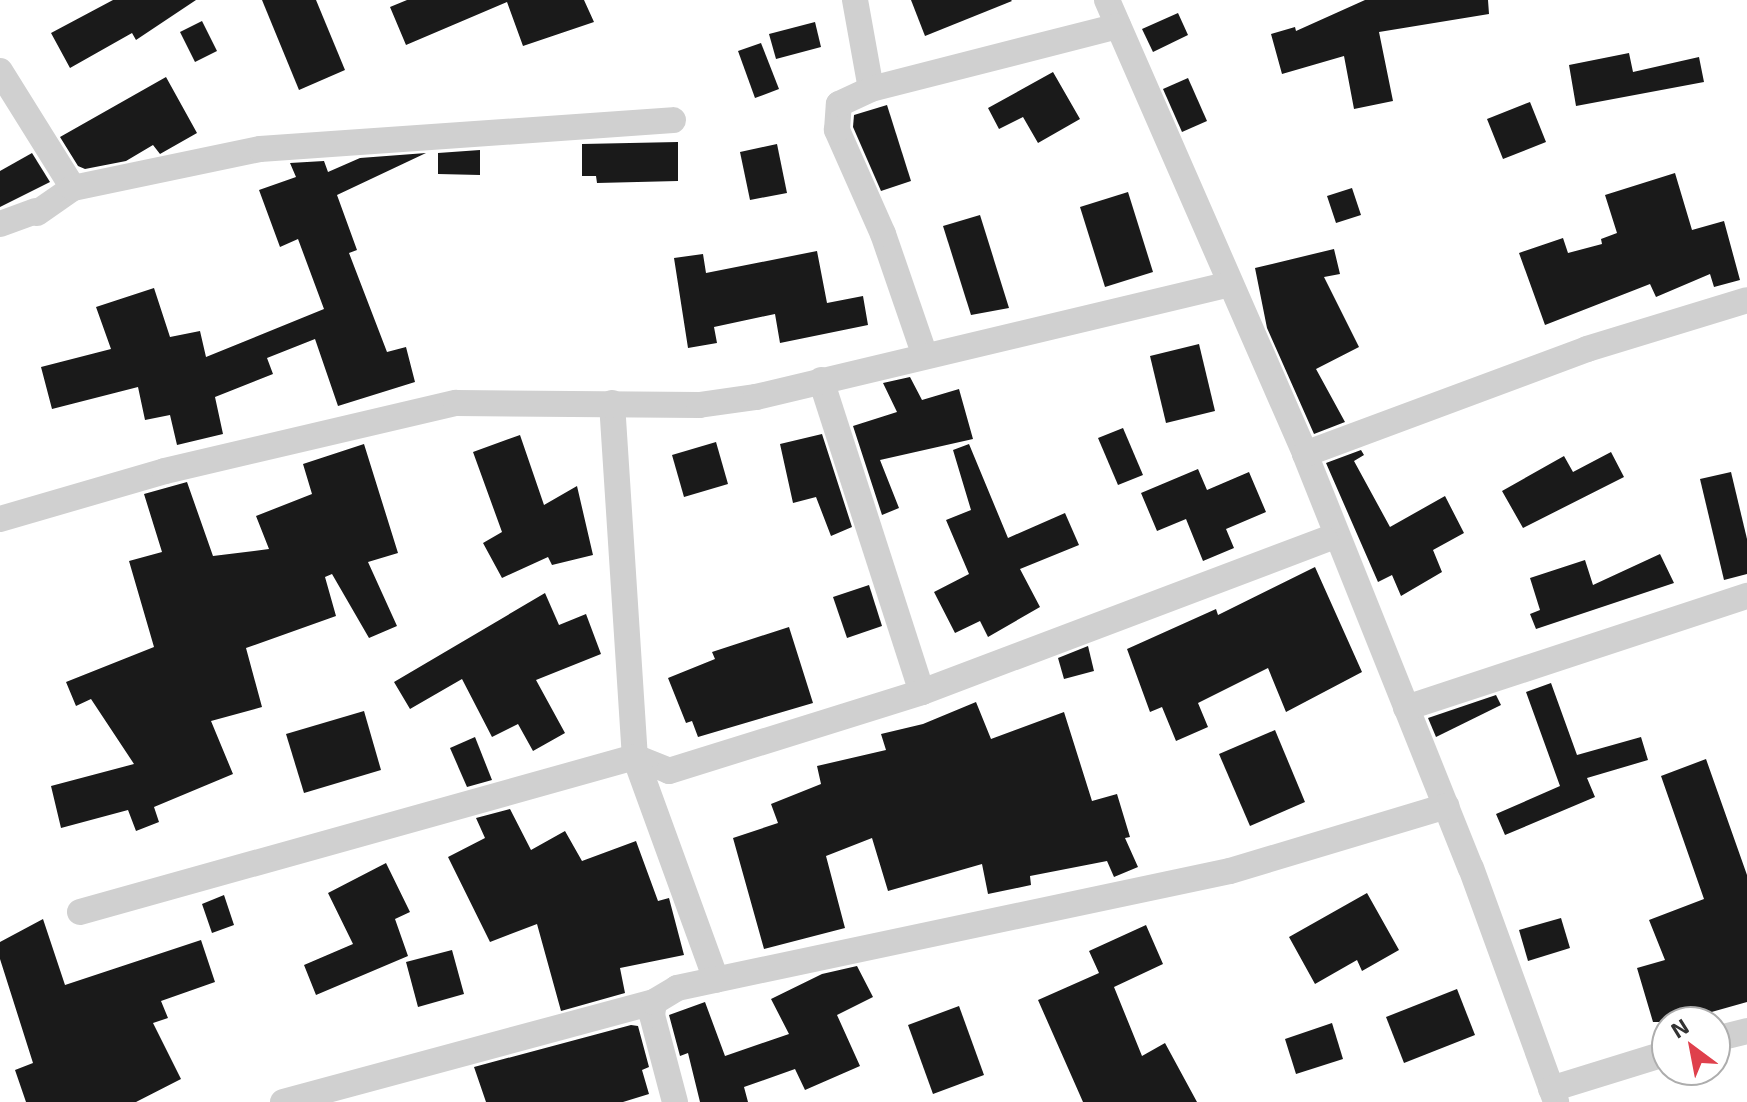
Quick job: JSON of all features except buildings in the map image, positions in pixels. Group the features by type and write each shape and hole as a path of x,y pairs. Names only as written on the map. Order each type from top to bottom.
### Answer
{"street":[{"path":"855,0 871,89"},
{"path":"1107,0 1305,454 1446,806 1553,1095 1651,1059"},
{"path":"924,353 883,234 837,130 839,104 871,89 1118,26"},
{"path":"0,71 73,188"},
{"path":"0,224 37,212 73,188 260,149 673,120"},
{"path":"0,519 165,471 456,403 699,405 821,380 924,353 1077,323 1230,284"},
{"path":"1305,454 1587,349 1747,300"},
{"path":"821,380 922,692"},
{"path":"612,403 635,757 716,980"},
{"path":"80,912 635,757 669,771 922,692 1325,540"},
{"path":"1406,708 1747,596"},
{"path":"283,1102 654,1002 677,988 1230,871 1446,806"},
{"path":"654,1002 652,1015 675,1102"}]}
